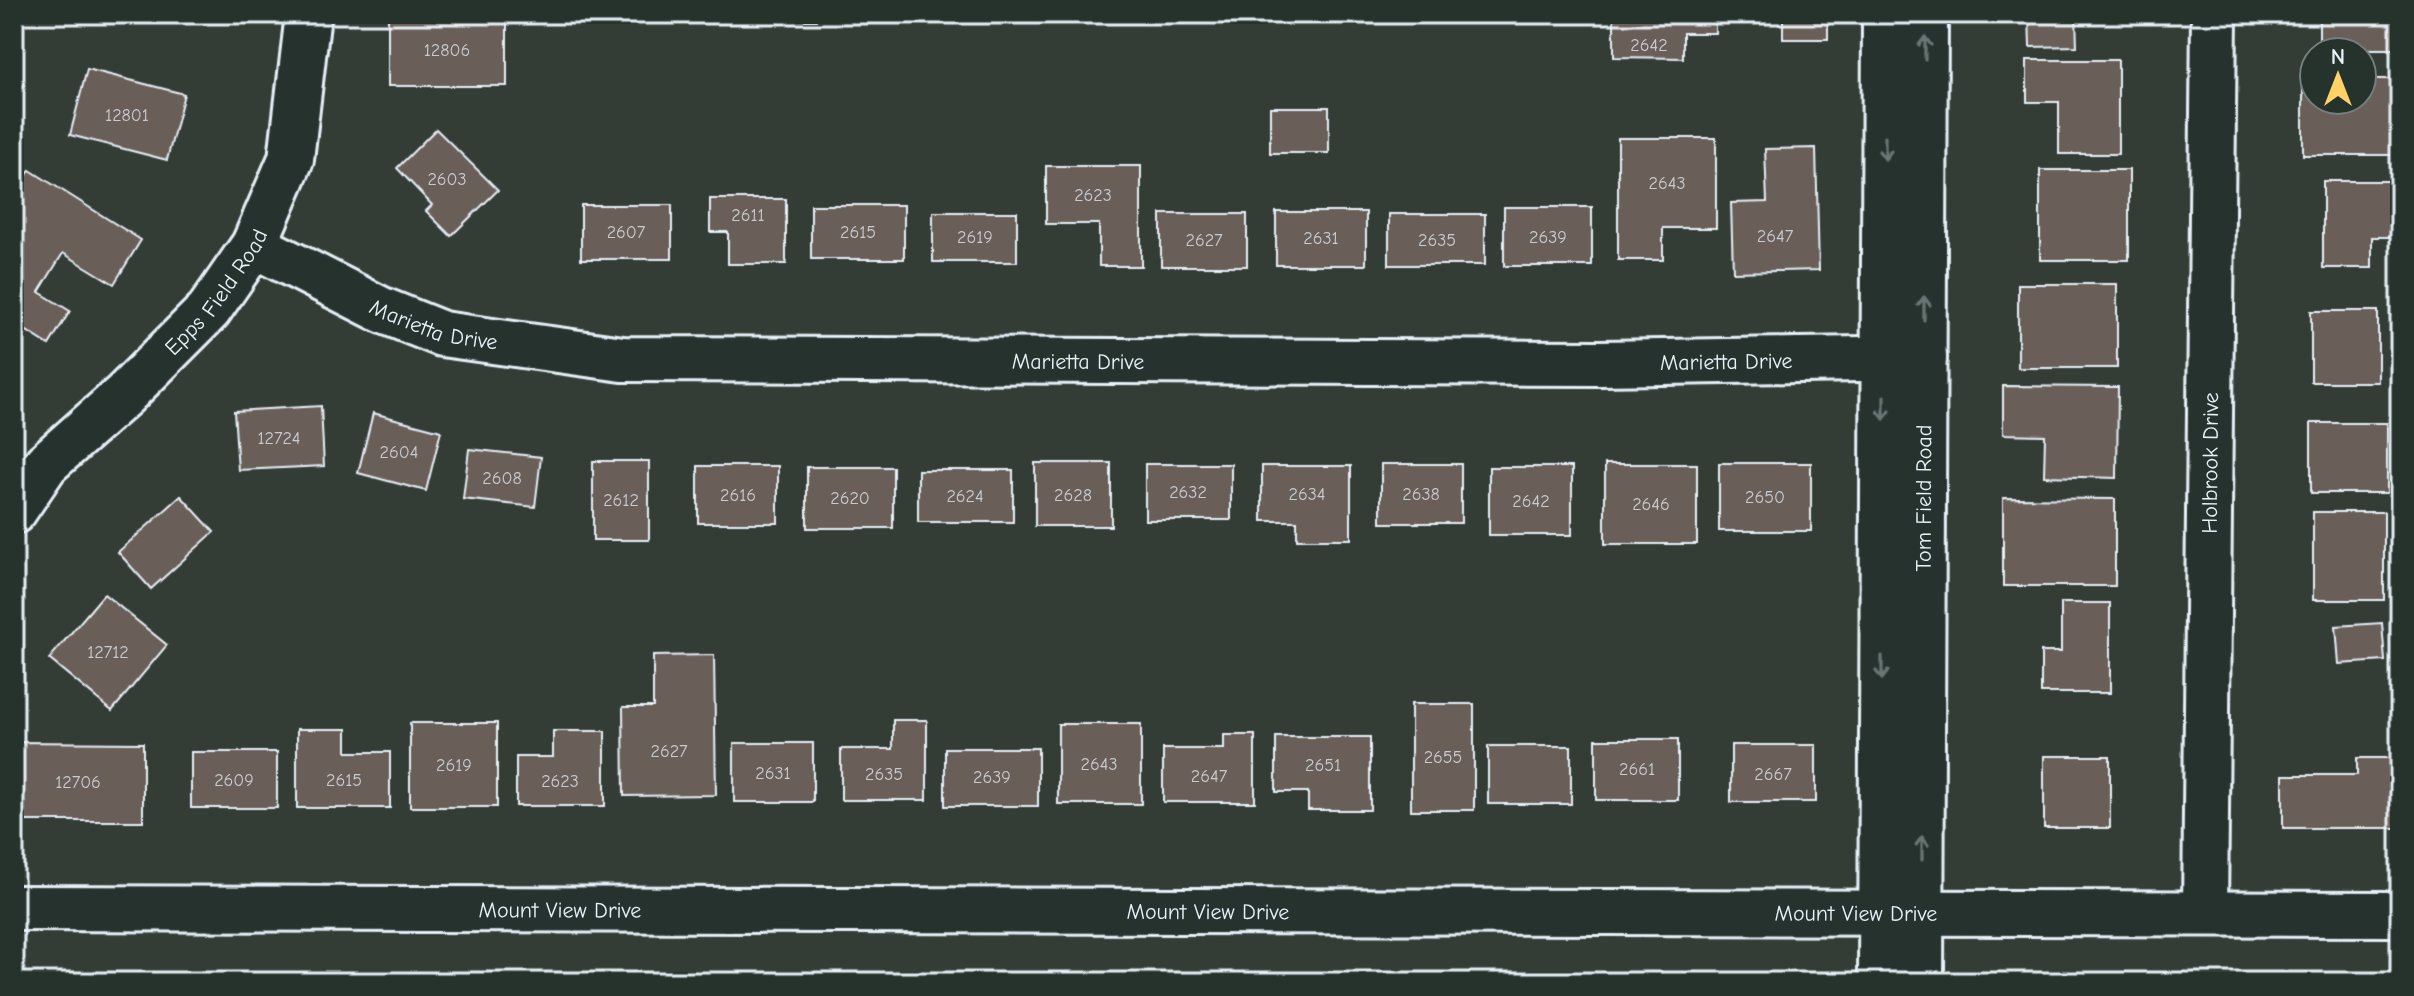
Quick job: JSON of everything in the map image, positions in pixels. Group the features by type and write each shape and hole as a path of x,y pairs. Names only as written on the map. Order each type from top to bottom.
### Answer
{"street":[{"name":"Epps Field Road","path":"14,511 46,464 124,395 209,310 254,245 291,159 308,14"},
{"name":"Tom Field Road","path":"1885,14 1904,358"},
{"name":"Tom Field Road","path":"1921,982 1902,912 1904,358 1925,14"},
{"name":"Holbrook Drive","path":"2205,913 2214,14"},
{"name":"Marietta Drive","path":"254,245 382,310 442,334 623,359 1600,363 1904,358"},
{"name":"Mount View Drive","path":"14,908 2400,914"},
{"name":"Tom Field Road","path":"1881,982 1902,912"}],"building":[{"path":"388,14 507,14 507,86 388,86"},
{"path":"723,14 817,14 816,20 723,20"},
{"path":"1614,14 1715,14 1715,33 1683,33 1683,58 1614,57"},
{"path":"1783,14 1828,14 1828,39 1783,39"},
{"path":"2029,14 2076,14 2077,46 2030,47"},
{"path":"2319,14 2400,14 2400,49 2378,49 2378,36 2319,36"},
{"path":"2027,60 2118,60 2118,154 2059,154 2059,102 2027,102"},
{"path":"87,69 184,94 167,160 70,135"},
{"path":"2378,79 2400,79 2400,155 2303,155 2303,116 2378,116"},
{"path":"1270,107 1329,107 1329,153 1270,153"},
{"path":"436,129 498,190 451,236 426,211 432,205 397,168"},
{"path":"1618,138 1716,138 1716,228 1663,228 1663,260 1618,260"},
{"path":"1816,148 1819,270 1733,272 1731,203 1767,202 1765,149"},
{"path":"1046,166 1141,166 1141,266 1099,266 1099,224 1046,224"},
{"path":"30,170 141,240 114,284 63,253 39,292 70,311 49,345 14,323 14,195"},
{"path":"2040,170 2129,170 2129,260 2040,260"},
{"path":"2323,181 2400,181 2400,237 2372,237 2372,268 2323,268"},
{"path":"710,199 786,199 786,264 728,264 728,232 710,232"},
{"path":"581,205 672,205 672,259 581,259"},
{"path":"811,205 904,205 904,259 811,259"},
{"path":"1504,207 1592,207 1592,266 1504,266"},
{"path":"933,212 1017,212 1017,262 933,262"},
{"path":"1276,212 1366,212 1366,265 1276,265"},
{"path":"1161,214 1247,214 1247,266 1161,266"},
{"path":"1389,214 1485,214 1485,265 1389,265"},
{"path":"2018,284 2117,284 2117,368 2018,368"},
{"path":"2311,311 2378,311 2378,382 2311,382"},
{"path":"2003,386 2118,387 2117,478 2044,476 2045,435 2003,434"},
{"path":"321,406 324,466 238,470 234,411"},
{"path":"373,413 441,431 426,491 358,473"},
{"path":"2311,423 2387,423 2387,493 2311,493"},
{"path":"469,449 541,457 535,507 463,499"},
{"path":"593,461 649,461 649,540 593,540"},
{"path":"1035,463 1111,463 1111,526 1035,526"},
{"path":"1719,463 1811,463 1811,531 1719,531"},
{"path":"1145,464 1231,464 1231,520 1145,520"},
{"path":"1381,464 1461,464 1461,523 1381,523"},
{"path":"1605,464 1697,464 1697,544 1605,544"},
{"path":"698,466 778,466 778,523 698,523"},
{"path":"1262,466 1351,466 1351,539 1297,539 1297,521 1262,521"},
{"path":"807,467 893,467 893,528 807,528"},
{"path":"1489,467 1572,467 1572,535 1489,535"},
{"path":"918,470 1013,470 1013,522 918,522"},
{"path":"181,496 214,532 151,589 118,552"},
{"path":"2003,498 2115,499 2115,586 2003,586"},
{"path":"2313,512 2384,512 2384,600 2313,600"},
{"path":"104,594 167,645 112,711 49,659"},
{"path":"2061,603 2110,603 2110,693 2041,693 2041,652 2061,652"},
{"path":"2382,623 2385,661 2339,664 2336,626"},
{"path":"714,655 716,795 624,796 623,707 653,707 653,656"},
{"path":"1411,704 1474,704 1474,810 1411,810"},
{"path":"893,720 927,720 927,800 841,800 841,749 893,749"},
{"path":"410,723 497,723 497,807 410,807"},
{"path":"1058,724 1141,724 1141,804 1058,804"},
{"path":"297,729 347,729 347,752 390,752 390,808 297,808"},
{"path":"553,731 605,731 605,806 516,806 516,757 553,757"},
{"path":"1224,735 1255,735 1255,802 1163,802 1163,749 1224,749"},
{"path":"1276,737 1370,737 1370,810 1308,810 1308,792 1276,792"},
{"path":"1596,739 1678,739 1678,800 1596,800"},
{"path":"14,742 143,743 143,821 14,821"},
{"path":"734,743 813,743 813,802 734,802"},
{"path":"1731,745 1816,745 1816,802 1731,802"},
{"path":"1488,746 1571,746 1571,804 1488,804"},
{"path":"945,748 1038,748 1038,806 945,806"},
{"path":"191,752 277,752 277,808 191,808"},
{"path":"2044,756 2110,756 2110,828 2044,828"},
{"path":"2357,758 2396,758 2396,828 2283,828 2283,775 2357,775"}]}
